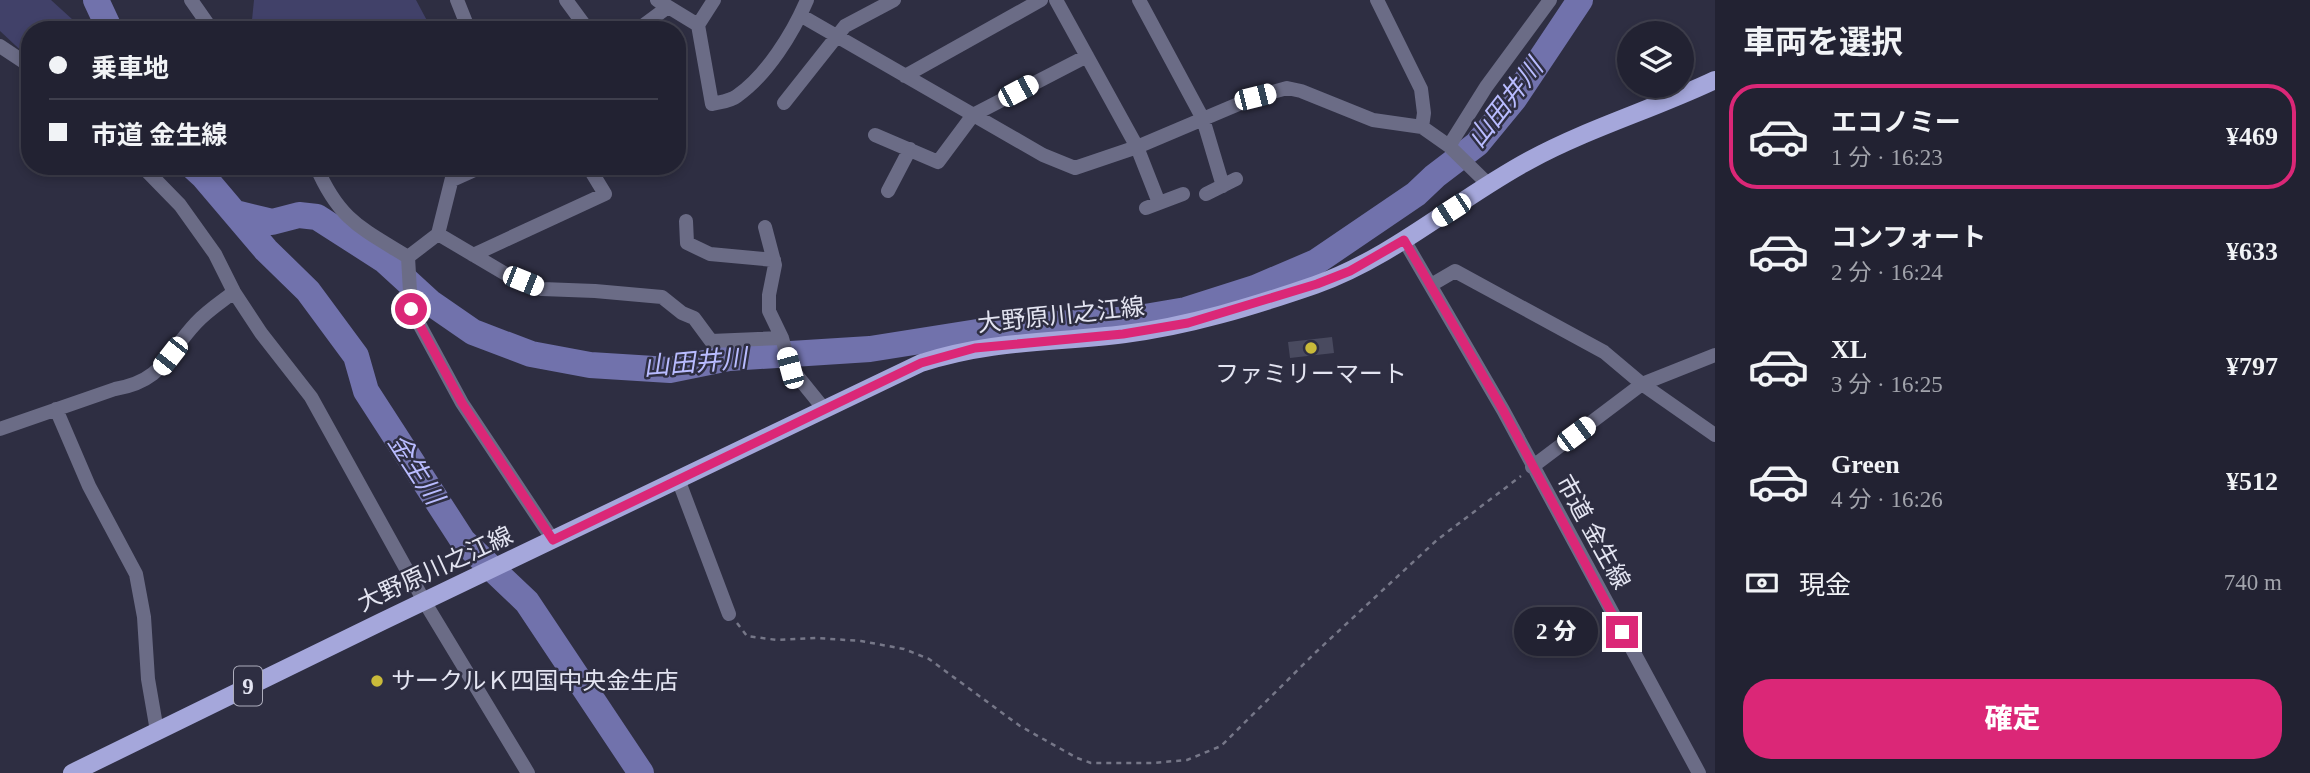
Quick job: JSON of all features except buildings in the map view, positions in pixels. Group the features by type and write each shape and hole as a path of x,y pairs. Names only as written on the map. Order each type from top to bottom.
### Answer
{"main road":[{"name":"大野原川之江線","path":"72,773 921,363 947,354 1000,344 1123,334 1188,323 1317,284 1350,271 1404,240 1529,160 1715,80"}],"street":[{"path":"191,0 206,21"},
{"path":"457,0 465,21"},
{"path":"566,0 581,21"},
{"path":"714,0 698,25 712,104 735,98 764,73 807,0"},
{"path":"784,103 845,26 894,0"},
{"path":"905,76 1041,0"},
{"path":"1056,0 1137,147 1152,205 1183,194"},
{"path":"1139,0 1203,119 1230,183 1206,194"},
{"path":"1377,0 1421,89 1424,113 1422,127"},
{"path":"1449,146 1486,88 1550,0"},
{"path":"645,21 662,3 698,25"},
{"path":"800,15 1043,155 1075,168 1137,147 1255,97 1287,88 1373,120 1422,127 1449,146 1489,185"},
{"path":"0,46 21,60"},
{"path":"875,135 938,162 973,115 1087,56"},
{"path":"888,191 910,149"},
{"path":"151,175 180,205 215,254 234,292 261,333 310,397 523,771"},
{"path":"320,175 326,190 342,212 358,226 408,257"},
{"path":"408,257 438,234 453,175"},
{"path":"473,255 605,194 593,175"},
{"path":"686,220 687,243 710,254 774,260"},
{"path":"765,227 774,260 769,312 782,338 790,368 824,409"},
{"path":"438,234 503,273 542,289 662,297 682,313 694,318 711,341 782,338"},
{"name":"市道 金生線","path":"1404,240 1503,410 1699,773"},
{"path":"408,257 411,309 462,403 553,540"},
{"path":"1431,285 1455,271 1604,352 1642,384 1715,435"},
{"path":"0,429 115,389 134,386 157,373 197,322 234,292"},
{"path":"1532,467 1642,384 1715,355"},
{"path":"56,409 89,486 136,574 144,617 148,679 157,731"},
{"path":"678,480 729,614"}],"path":[{"path":"729,614 747,636 778,640 816,638 861,641 904,649 929,659 1020,726 1091,763 1187,760 1221,746 1316,652 1427,549 1532,467"}],"shaded area":[{"path":"0,0 51,0 74,21 21,21 21,51 0,31"},
{"path":"254,0 416,0 427,21 252,21"}],"waterway":[{"name":"金生川","path":"96,0 106,21"},
{"name":"山田井川","path":"235,213 272,222 299,215 317,217 384,260 431,303 473,332 531,354 590,365 670,370 729,358 870,349 1009,327 1133,319 1186,310 1255,288 1316,262 1416,194 1477,144 1514,99 1580,0"},
{"name":"金生川","path":"202,175 266,250 308,291 356,356 366,391 463,541 527,602 641,773"}],"place":[{"name":"ファミリーマート","path":"1311,348"},
{"name":"サークルＫ四国中央金生店","path":"377,681"}],"route":[{"path":"411,309 462,403 553,540 921,363 947,354 1000,344 1123,334 1188,323 1317,284 1350,271 1404,240 1503,410 1622,632"}]}
